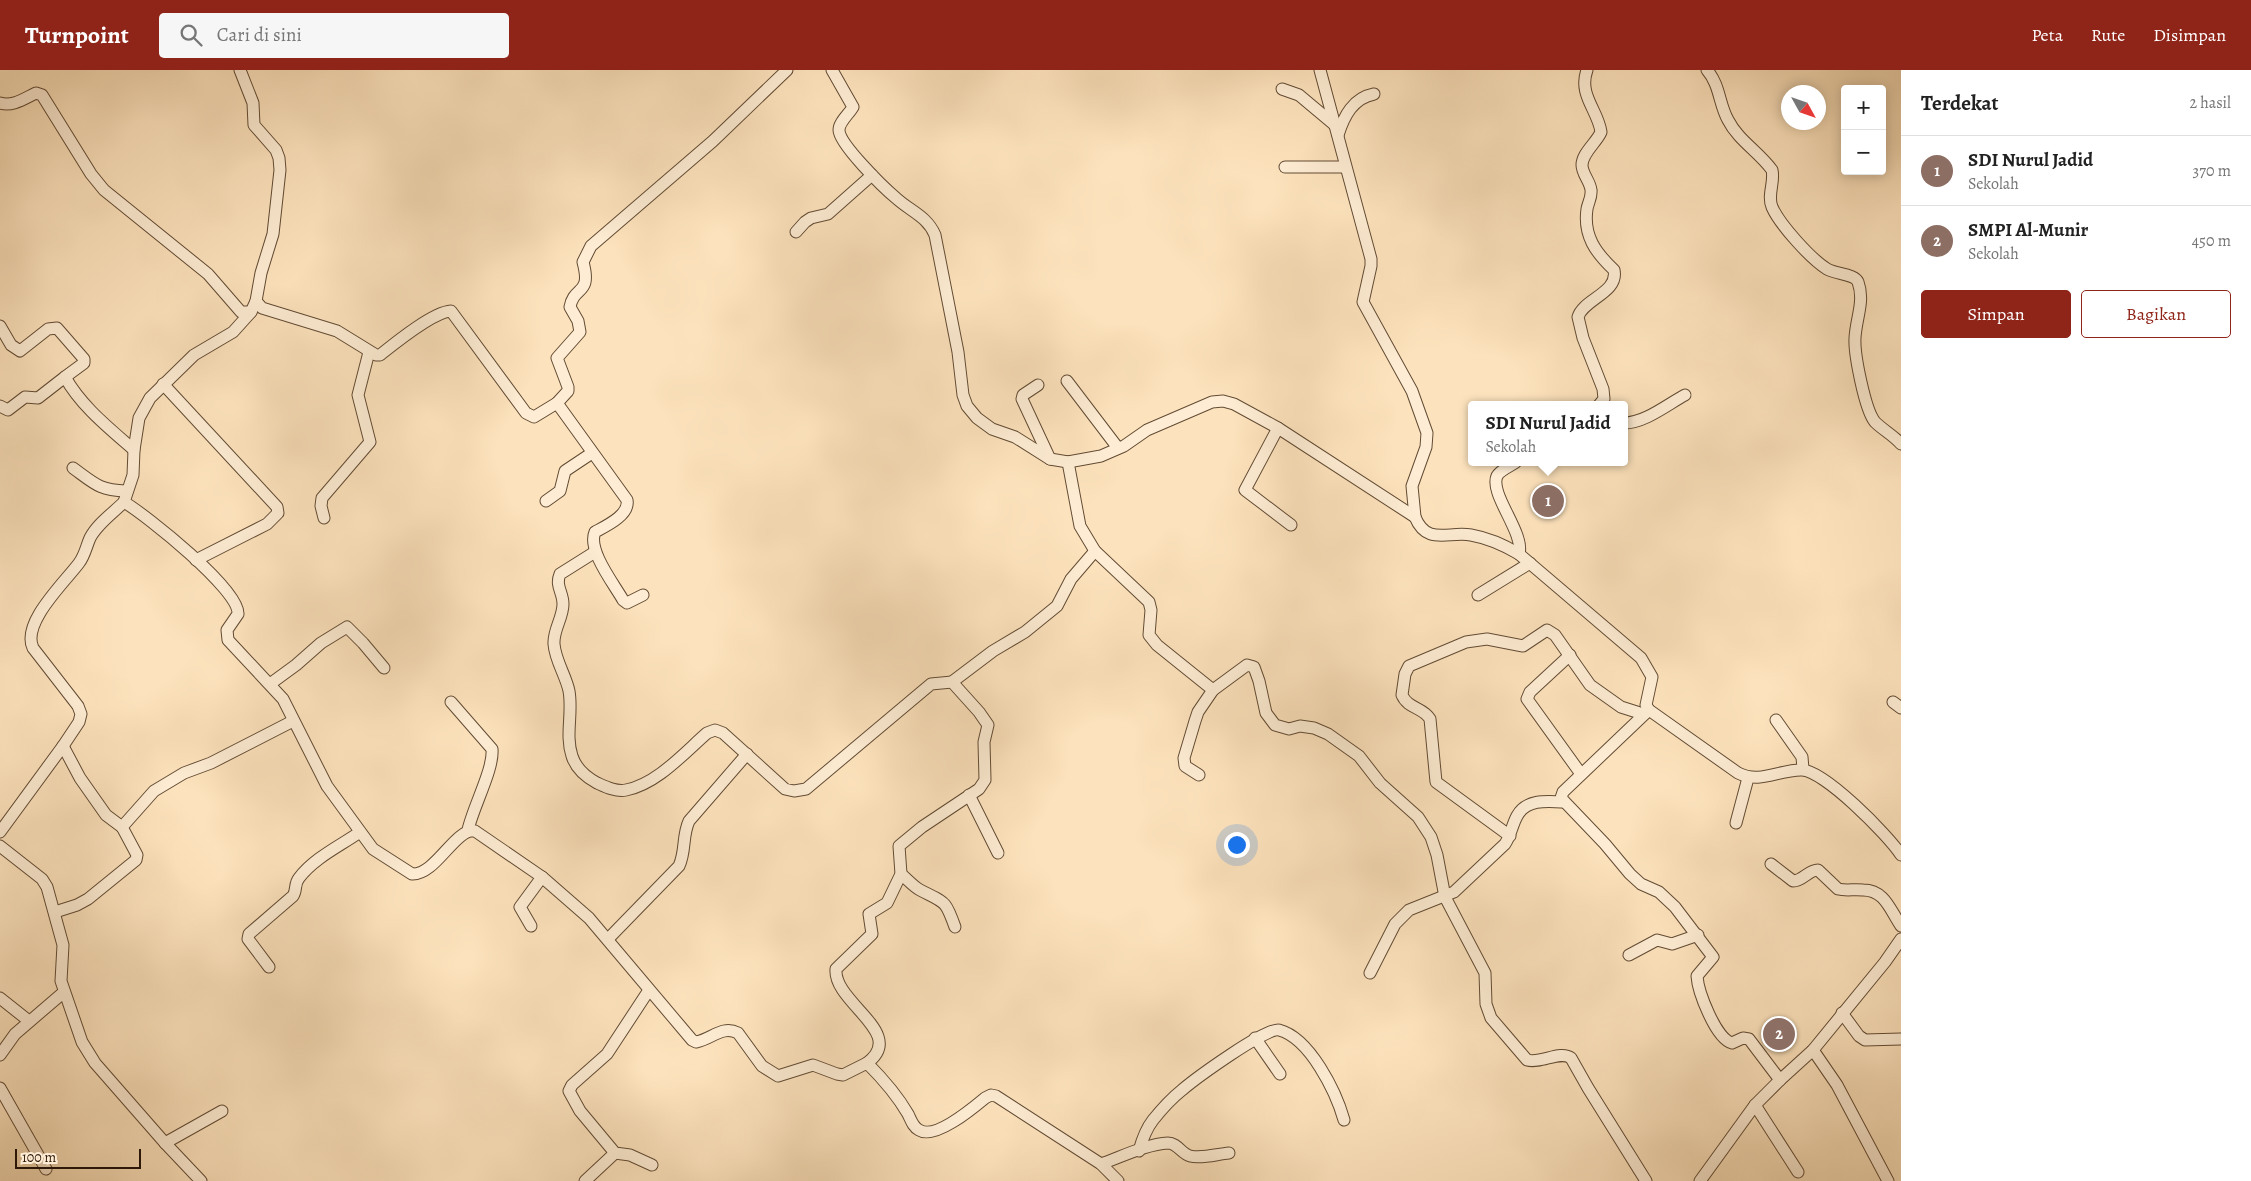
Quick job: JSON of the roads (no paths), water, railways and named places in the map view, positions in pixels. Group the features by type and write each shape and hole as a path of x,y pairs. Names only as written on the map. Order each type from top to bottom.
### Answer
{"street":[{"path":"0,832 63,746 78,722 80,710 33,648 31,634 36,621 85,554 93,534 125,496 133,475 134,450 139,418 144,407 162,384 194,355 233,332 253,307 273,234 280,170 276,150 254,125 253,102 240,70"},
{"path":"0,103 6,105 36,93 42,95 91,174 104,190 208,274 241,312 253,307 262,308 337,331 374,355 380,355 412,330 441,314 452,311 530,416 534,417 557,403 566,395 569,389 557,358 580,332 578,321 570,307 573,299 586,283 587,277 583,262 591,246 713,141 787,70"},
{"path":"832,70 852,107 840,126 840,138 897,200 932,225 936,235 967,406 977,418 992,429 1015,437 1050,459 1068,462 1101,456 1148,430 1212,402 1223,401 1234,404 1278,428 1416,517"},
{"path":"1320,70 1371,259 1363,302 1412,390 1427,433 1426,447 1412,486 1418,524 1431,534 1439,536 1467,534 1506,546 1519,554 1641,658 1652,677 1646,701 1646,712 1563,792 1563,802"},
{"path":"1587,70 1585,86 1588,102 1600,125 1601,132 1582,165 1591,186 1587,226 1593,248 1614,270 1615,275 1614,281 1604,292 1583,306 1578,317 1583,338 1603,389 1603,401"},
{"path":"1707,70 1717,84 1723,110 1729,122 1772,170 1774,177 1770,200 1778,216 1812,258 1837,274 1854,277 1857,280 1861,307 1855,338 1859,373 1870,414 1875,422 1901,444"},
{"path":"1282,89 1300,95 1337,130"},
{"path":"1337,130 1357,101 1374,94"},
{"path":"1286,166 1345,167"},
{"path":"796,232 811,218 828,214 872,175"},
{"path":"0,326 11,345 20,351 48,329 57,328 84,359 84,363 38,398 24,397 8,410 0,406"},
{"path":"324,518 321,506 322,498 370,442 358,395 369,352"},
{"path":"64,377 84,404 134,450"},
{"path":"1067,381 1118,448"},
{"path":"162,384 277,507 278,514 267,524 196,560"},
{"path":"1038,384 1023,395 1022,398 1050,459"},
{"path":"1628,423 1647,416 1686,394"},
{"path":"557,403 628,504 624,512 595,532 593,538 595,552 623,600 627,603 632,602 643,595"},
{"path":"1278,428 1245,490 1291,525"},
{"path":"546,501 560,491 566,471 592,453"},
{"path":"1068,462 1078,521 1095,551 1149,602 1151,610 1149,635 1157,645 1213,690"},
{"path":"1510,466 1499,474 1496,482 1501,500 1519,540 1519,554"},
{"path":"73,468 98,487 125,496 219,581 238,610 236,620 227,630 228,640 283,699 328,786 373,849 381,856 414,874 421,872 439,858 468,830 492,756 492,749 450,702"},
{"path":"595,552 564,570 558,580 558,587 563,601 562,612 554,636 554,646 569,692 569,739 572,756 577,766 587,778 610,788 625,790 655,776 707,733 715,730 723,733 786,789 794,791 806,789 931,684 952,682 993,652 1025,632 1057,606 1071,578 1095,551"},
{"path":"1478,595 1530,563"},
{"path":"270,684 296,665 321,642 347,627 364,643 384,668"},
{"path":"1510,836 1436,782 1430,719 1424,712 1408,704 1402,695 1407,669 1466,642 1487,638 1524,646 1539,637 1546,630 1555,635 1590,685 1621,707 1646,712 1748,778 1760,778 1803,769 1817,774 1842,793 1901,855"},
{"path":"1570,655 1530,692 1527,699 1581,774"},
{"path":"1198,775 1185,766 1184,758 1198,712 1213,690 1237,671 1247,666 1252,666 1255,669 1266,713 1275,725 1288,729 1300,726 1314,728 1328,734 1359,756 1380,783 1418,817 1430,837 1437,855 1445,897 1485,974 1486,1004 1492,1018 1527,1060 1544,1060 1564,1056 1571,1058 1646,1181"},
{"path":"468,830 475,831 489,838 542,877 583,913 608,939 692,1040 701,1042 725,1030 733,1030 762,1066 775,1075 781,1076 813,1066 837,1074 843,1074 867,1064 875,1058 880,1038 872,1024 852,1003 841,986 836,975 836,969 872,934 869,914 887,903 902,874 898,846 922,826 979,789 986,780 984,742 988,725 952,682"},
{"path":"1776,720 1802,757 1803,769"},
{"path":"122,827 154,791 184,773 229,755 293,721"},
{"path":"55,912 77,905 88,899 136,860 137,855 122,827 106,815 80,778 63,746"},
{"path":"608,939 679,866 683,857 684,832 689,821 747,754"},
{"path":"1736,823 1748,778"},
{"path":"969,795 998,853"},
{"path":"1370,973 1395,924 1409,910 1454,892 1504,844 1510,836 1517,814 1523,807 1542,801 1563,802 1590,826 1630,874 1641,884 1660,893 1698,935 1713,957 1697,976 1712,1018 1723,1038 1730,1043 1743,1038 1749,1039 1780,1080"},
{"path":"270,966 248,939 249,934 293,896 296,884 302,874 317,861 360,832"},
{"path":"0,846 42,879 47,887 63,945 61,981 72,1016 88,1054 164,1143 201,1181"},
{"path":"1771,864 1793,881 1801,879 1814,870 1818,870 1838,889 1872,890 1879,893 1885,899 1901,926"},
{"path":"902,874 920,890 936,896 944,903 955,927"},
{"path":"531,926 520,907 542,877"},
{"path":"1629,955 1657,940 1672,944 1698,935"},
{"path":"1701,1180 1755,1105 1814,1050 1885,962 1901,938"},
{"path":"649,990 607,1054 572,1085 569,1091 580,1111 615,1153 630,1155 652,1165"},
{"path":"0,1055 15,1034 64,992"},
{"path":"0,998 29,1021"},
{"path":"1842,1013 1859,1036 1865,1040 1901,1038"},
{"path":"1139,1151 1143,1135 1153,1120 1179,1093 1255,1038 1272,1030 1278,1030 1303,1047 1322,1072 1340,1104 1344,1120"},
{"path":"1255,1038 1280,1074"},
{"path":"1814,1050 1837,1085 1888,1181"},
{"path":"867,1064 898,1097 914,1126 919,1130 932,1131 950,1124 985,1098 991,1095 996,1096 1101,1164 1118,1181"},
{"path":"0,1088 46,1169"},
{"path":"1755,1105 1798,1172"},
{"path":"164,1143 222,1111"},
{"path":"1101,1164 1149,1146 1167,1143 1172,1144 1188,1156 1196,1157 1229,1153"},
{"path":"585,1181 615,1153"}],"place":[{"name":"SDI Nurul Jadid","path":"1548,501"},
{"name":"SMPI Al-Munir","path":"1779,1034"}]}
